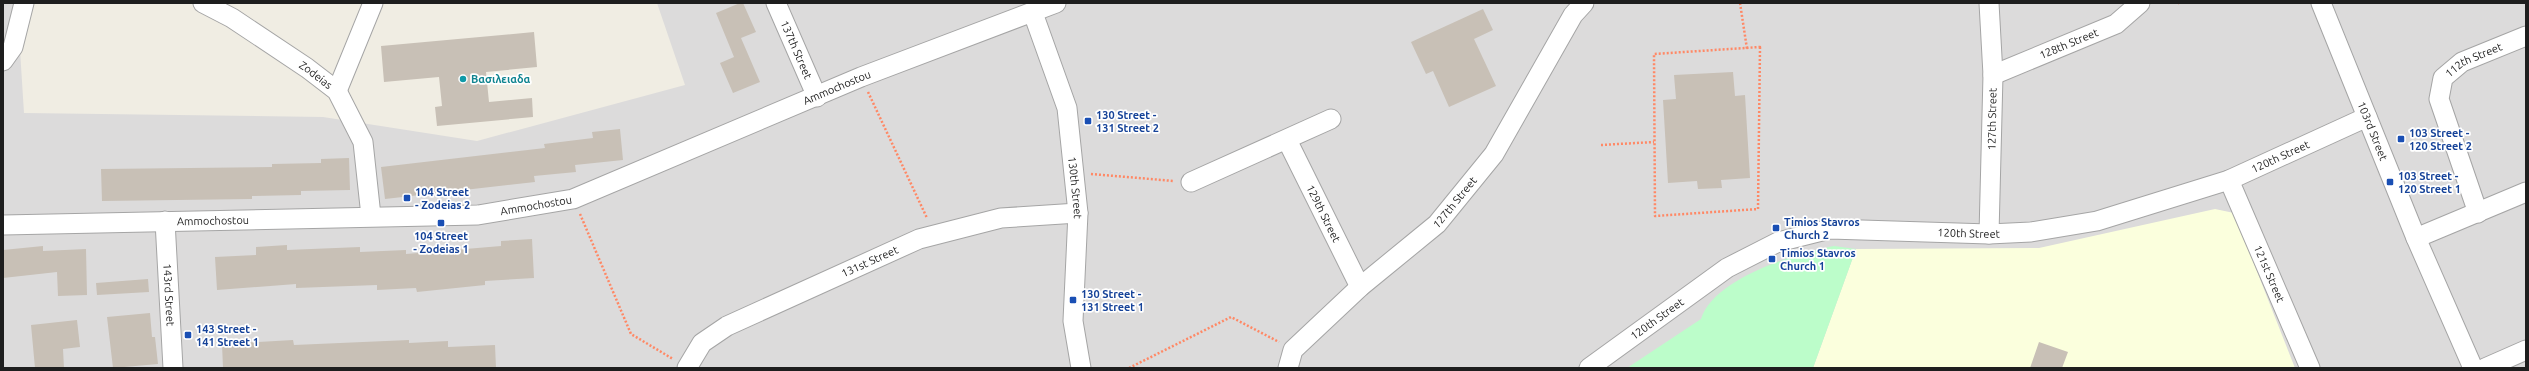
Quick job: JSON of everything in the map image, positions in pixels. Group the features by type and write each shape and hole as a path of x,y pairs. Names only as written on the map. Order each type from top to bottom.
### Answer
{"street":[{"path":"3,62 13,47 24,3"},
{"name":"Zodeias","path":"203,3 238,22 307,68 337,91 363,142 370,216"},
{"path":"337,91 373,3"},
{"name":"137th Street","path":"776,3 817,97"},
{"name":"Ammochostou","path":"3,225 370,216 478,215 573,199 817,97 861,77 1056,3"},
{"name":"127th Street","path":"1292,350 1360,287 1437,224 1494,154 1573,15 1584,3"},
{"name":"127th Street","path":"1989,3 1993,75 1989,234"},
{"name":"128th Street","path":"1993,75 2116,24 2140,3"},
{"name":"103rd Street","path":"2321,3 2416,238 2473,368"},
{"name":"130th Street","path":"1033,13 1067,108 1078,213 1073,321 1081,368"},
{"name":"112th Street","path":"2478,213 2439,99 2443,78 2462,62 2526,36"},
{"name":"120th Street","path":"1589,368 1726,268 1778,242 1830,229 1989,234 2031,232 2097,221 2229,180 2367,117"},
{"path":"1190,182 1287,140 1331,119"},
{"name":"129th Street","path":"1287,140 1360,287"},
{"name":"121st Street","path":"2229,180 2310,368"},
{"path":"2416,238 2526,192"},
{"name":"131st Street","path":"687,368 702,343 727,326 919,239 1001,218 1078,213"},
{"name":"143rd Street","path":"165,221 173,368"},
{"path":"1288,368 1292,350"},
{"path":"2485,368 2526,350"}],"path":[{"path":"1740,3 1747,49"},
{"path":"1760,47 1758,209 1654,216 1654,54 1747,49 1760,47"},
{"path":"861,77 935,235"},
{"path":"1601,145 1654,142"},
{"path":"1074,173 1190,182"},
{"path":"573,199 631,334 687,368"},
{"path":"1129,368 1231,317 1292,350"}],"shaded area":[{"path":"3,3 17,3 24,113 323,117 477,141 685,85 657,3 2526,3 2526,368 3,368"},
{"path":"2215,209 2234,213 2295,368 1813,368 1856,249 2039,248"}],"green space":[{"path":"1834,246 1856,249 1813,368 1627,368 1701,319 1709,304 1722,291 1739,280 1779,261 1818,249"}],"building":[{"path":"743,3 756,32 741,38 760,82 733,93 720,63 734,57 716,13"},
{"path":"1483,9 1493,30 1474,39 1496,86 1449,107 1433,71 1426,74 1411,42"},
{"name":"Βασιλειαδα","path":"534,32 537,67 486,72 489,102 532,98 533,117 437,126 435,107 442,106 439,77 384,82 381,46"},
{"path":"1733,72 1735,96 1745,95 1750,178 1721,180 1722,188 1698,189 1697,181 1668,183 1663,100 1676,99 1674,75"},
{"path":"620,129 623,160 575,165 576,172 534,176 535,182 385,199 381,167 545,148 544,144 593,138 592,132"},
{"path":"349,158 350,190 301,191 301,195 252,196 252,199 102,201 101,169 272,167 272,164 321,163 321,159"},
{"path":"532,239 534,278 485,281 485,285 417,292 416,288 377,290 377,285 296,288 296,284 217,290 215,257 256,255 256,247 287,245 287,250 360,247 360,252 406,250 406,254 501,246 501,241"},
{"path":"43,246 43,251 86,249 87,295 58,296 57,272 3,278 3,250"},
{"path":"148,279 149,292 97,295 96,283"},
{"path":"150,313 152,337 155,337 158,364 113,368 107,317"},
{"path":"77,320 80,347 63,349 64,368 35,368 31,325"},
{"path":"293,340 294,345 409,340 409,343 448,341 448,347 495,345 496,368 223,368 222,344"},
{"path":"2039,342 2068,352 2062,368 2030,368"}],"place":[{"name":"Βασιλειαδα","path":"463,79"},
{"name":"130 Street - 131 Street 2","path":"1088,121"},
{"name":"103 Street - 120 Street 2","path":"2401,139"},
{"name":"103 Street - 120 Street 1","path":"2390,182"},
{"name":"104 Street - Zodeias 2","path":"407,198"},
{"name":"104 Street - Zodeias 1","path":"441,223"},
{"name":"Timios Stavros Church 2","path":"1776,228"},
{"name":"Timios Stavros Church 1","path":"1772,259"},
{"name":"130 Street - 131 Street 1","path":"1073,300"},
{"name":"143 Street - 141 Street 1","path":"188,335"}]}
